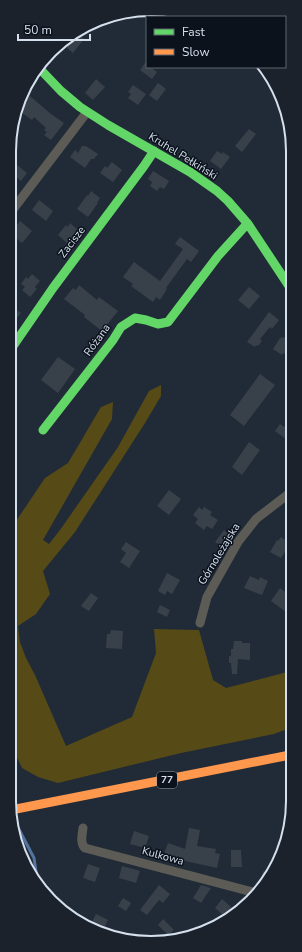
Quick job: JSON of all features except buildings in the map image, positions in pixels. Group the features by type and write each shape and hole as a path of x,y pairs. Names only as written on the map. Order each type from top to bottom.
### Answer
{"street":[{"name":"Kruhel Pełkiński","path":"42,71 63,93 87,112 199,178 217,191 247,224 286,282"},
{"path":"16,205 87,112"},
{"name":"Zacisze","path":"16,342 53,288 154,151"},
{"name":"Różana","path":"43,430 121,327 135,318 158,324 168,322 218,256 247,224"},
{"name":"Górnoleżajska","path":"200,623 207,597 238,542 256,519 286,496"},
{"name":"77","path":"16,809 211,772 286,756"},
{"name":"Kulkowa","path":"83,828 82,845 85,848 250,892"}],"shaded area":[{"path":"161,385 161,396 145,423 75,532 43,571 50,594 36,614 18,626 20,642 26,658 66,746 132,717 156,653 154,629 199,630 213,680 226,688 286,672 286,730 274,734 181,753 58,783 38,777 22,768 16,756 16,521 45,478 68,463 101,407 113,402 112,419 43,540 49,544 118,447 149,391"}],"waterway":[{"path":"20,831 34,858 36,871"}],"traffic: fast":[{"path":"42,71 61,91 80,107 108,125 190,172 217,191 248,224 286,281"},
{"path":"16,342 53,288 154,151"},
{"path":"43,430 113,340 121,327 135,318 158,324 168,322 218,256 247,224"}],"traffic: slow":[{"path":"16,809 286,756"}]}
